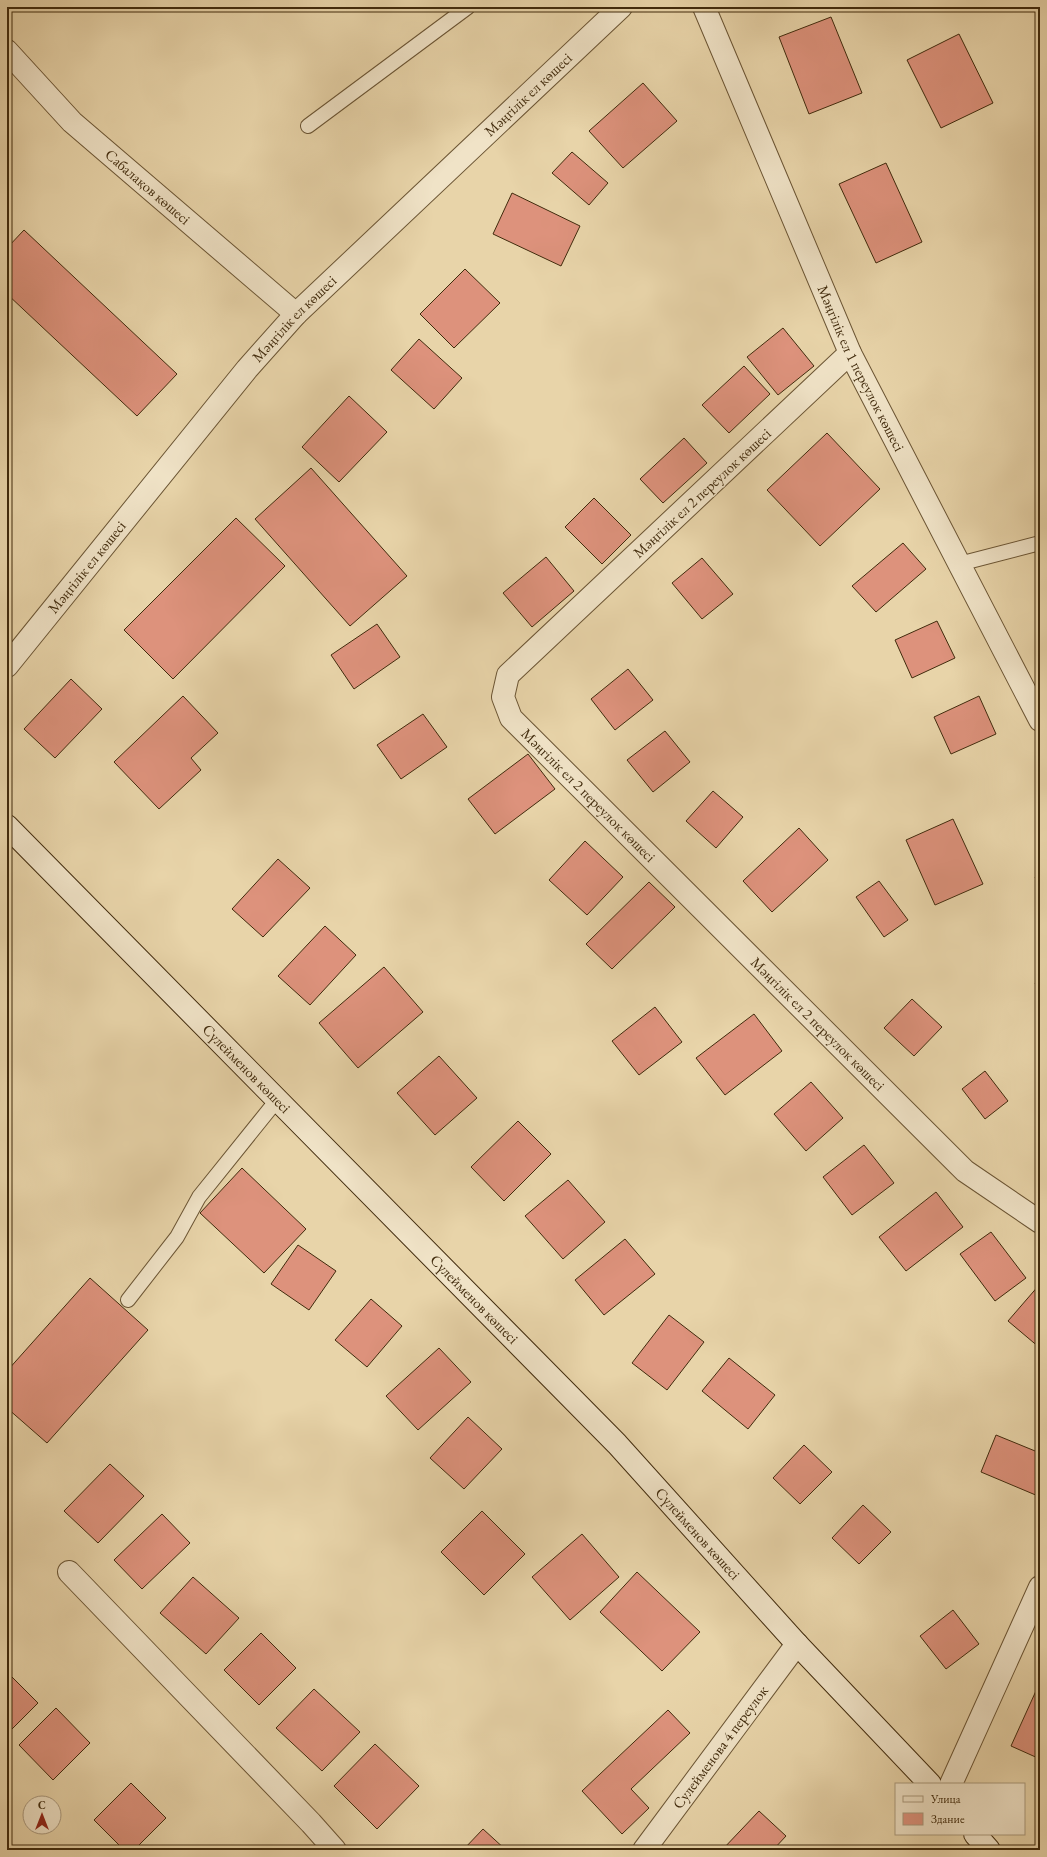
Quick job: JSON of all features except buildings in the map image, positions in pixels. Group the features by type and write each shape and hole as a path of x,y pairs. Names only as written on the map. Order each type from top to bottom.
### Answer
{"street":[{"name":"Мәңгілік ел көшесі","path":"7,666 247,369 296,314 621,7"},
{"name":"Мәңгілік ел 1 переулок көшесі","path":"704,7 850,354 1040,720"},
{"name":"Сабалақов көшесі","path":"7,51 72,122 296,314"},
{"name":"Мәңгілік ел 2 переулок көшесі","path":"850,354 508,675 503,697 511,718 965,1171 1040,1222"},
{"name":"Сүлейменов көшесі","path":"7,826 617,1444 797,1644 929,1783"},
{"path":"69,1572 335,1850"},
{"path":"951,1783 1040,1587"},
{"name":"Сулейменова 4 переулок","path":"644,1850 797,1644"},
{"path":"976,1835 989,1850"}],"lane":[{"path":"308,126 468,7"},
{"path":"959,564 1040,543"},
{"path":"128,1300 177,1237 199,1197 277,1100"}]}
